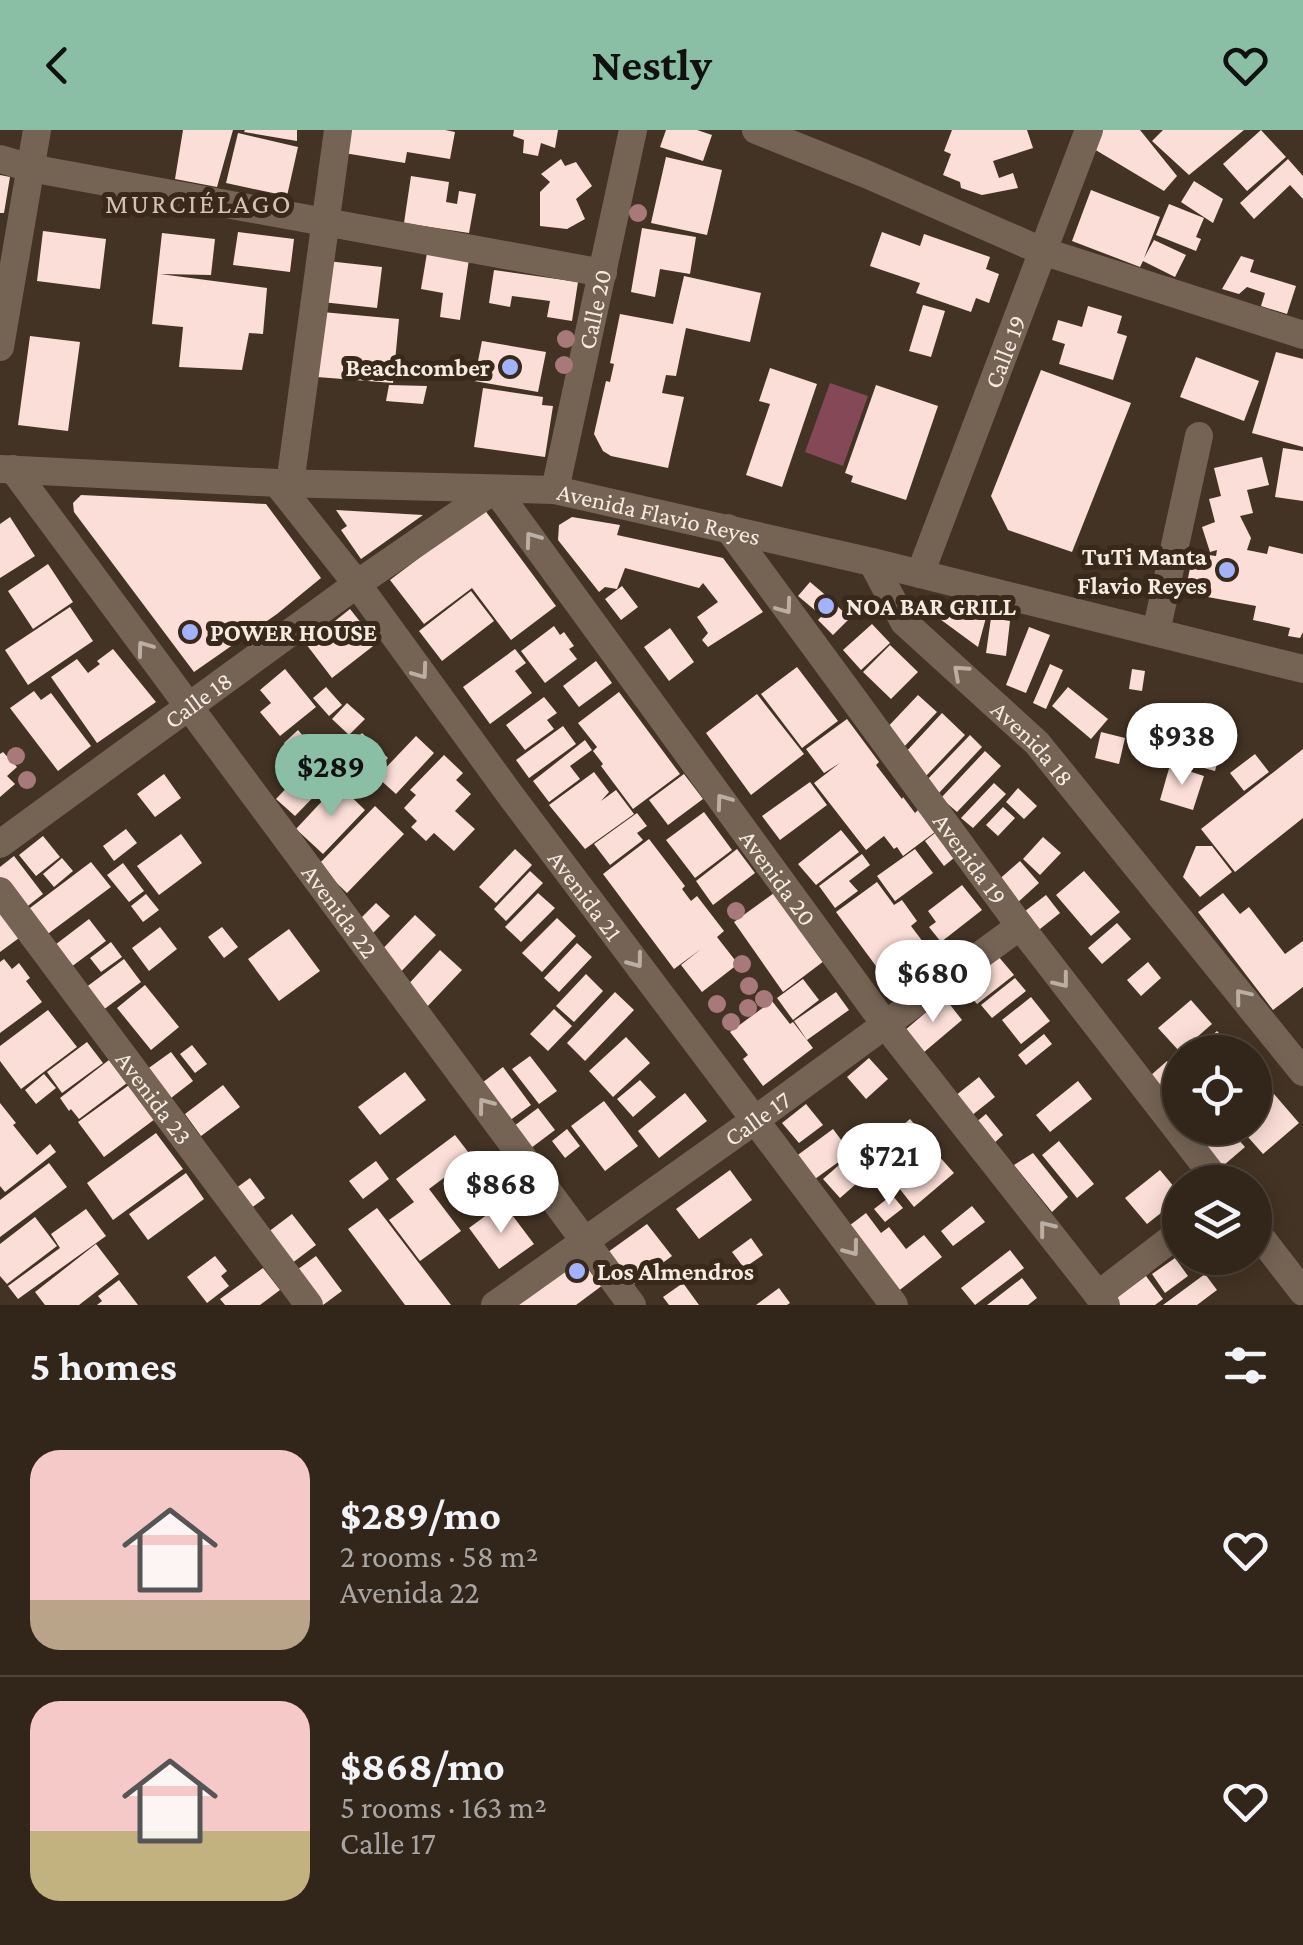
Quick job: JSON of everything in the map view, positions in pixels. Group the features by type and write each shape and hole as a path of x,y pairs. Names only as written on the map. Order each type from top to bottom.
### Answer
{"street":[{"path":"0,347 36,130"},
{"path":"283,484 338,130"},
{"name":"Calle 20","path":"555,490 633,130"},
{"path":"756,130 1042,251 1303,335"},
{"name":"Calle 19","path":"920,574 1089,130"},
{"path":"0,158 30,168 604,273"},
{"path":"1156,632 1199,436"},
{"name":"Avenida Flavio Reyes","path":"7,469 283,484 555,490 872,562 1303,670"},
{"name":"Avenida 22","path":"7,469 632,1305"},
{"name":"Avenida 21","path":"283,484 894,1305"},
{"name":"Calle 18","path":"0,844 356,584 495,488"},
{"name":"Avenida 20","path":"495,488 885,1024 1102,1300"},
{"name":"Avenida 19","path":"728,528 1020,926 1205,1165"},
{"name":"Avenida 18","path":"872,562 904,622 1038,743 1303,1072"},
{"name":"Avenida 23","path":"0,891 308,1305"},
{"name":"Calle 17","path":"495,1305 1020,926"},
{"path":"1102,1300 1162,1248"},
{"path":"1272,1252 1303,1292"}],"shaded area":[{"path":"830,383 868,396 843,466 805,452"}],"building":[{"path":"183,130 233,130 217,187 175,179"},
{"path":"297,130 297,141 244,132"},
{"path":"348,130 455,132 450,159 407,152 405,163 344,153"},
{"path":"514,130 558,130 555,148 541,143 538,156 523,153 524,140 513,136"},
{"path":"666,130 697,130 712,135 703,161 660,147"},
{"path":"952,130 1027,130 1033,148 993,161 999,178 1013,173 1018,188 982,195 961,188 960,182 943,175 951,154 944,151"},
{"path":"1102,130 1140,130 1177,176 1164,191 1094,149"},
{"path":"1163,130 1244,130 1189,175 1152,141"},
{"path":"1261,130 1286,157 1247,191 1223,164"},
{"path":"238,133 298,147 287,196 226,183"},
{"path":"666,157 722,170 707,235 651,223"},
{"path":"561,159 565,166 576,162 592,186 576,199 585,219 567,229 540,226 540,192 550,182 541,174"},
{"path":"1288,159 1303,176 1303,199 1290,185 1254,219 1240,203"},
{"path":"0,175 10,177 4,213 0,213"},
{"path":"411,176 449,182 446,202 457,204 459,191 476,194 469,233 404,223"},
{"path":"1194,181 1223,199 1213,223 1181,202"},
{"path":"1091,190 1160,217 1144,258 1154,240 1186,255 1175,277 1143,261 1140,267 1072,241"},
{"path":"1169,204 1204,218 1196,237 1201,239 1196,251 1156,235"},
{"path":"642,228 696,237 690,274 660,269 655,297 631,292"},
{"path":"43,231 106,239 100,289 37,281"},
{"path":"238,232 294,239 290,272 233,265"},
{"path":"882,232 920,246 924,234 990,257 986,269 999,274 989,303 976,298 971,312 916,293 920,283 870,266"},
{"path":"162,233 215,239 211,275 160,274 267,288 263,334 249,333 242,370 179,367 183,327 152,324"},
{"path":"427,253 469,259 460,320 440,317 443,293 421,289"},
{"path":"1241,256 1254,260 1250,272 1296,286 1287,314 1261,306 1265,293 1247,287 1239,294 1222,289"},
{"path":"327,261 382,267 377,308 322,302"},
{"path":"494,270 578,282 572,321 547,317 550,301 512,296 510,307 489,303"},
{"path":"684,276 761,293 750,342 686,328 676,376 666,375 662,393 684,397 668,468 611,456 603,451 594,434 606,381 610,382 614,364 610,363 620,314 673,324"},
{"path":"923,305 945,311 931,357 909,351"},
{"path":"1088,306 1122,316 1117,333 1127,336 1113,380 1059,364 1065,344 1052,340 1058,320 1082,327"},
{"path":"322,312 399,319 393,383 317,377"},
{"path":"30,336 80,342 68,431 18,425"},
{"name":"Beachcomber","path":"482,341 546,352 538,392 474,381"},
{"path":"1276,352 1303,359 1303,447 1252,433"},
{"path":"1196,357 1259,381 1244,421 1180,397"},
{"path":"770,368 817,384 782,487 746,475 770,404 759,401"},
{"path":"1041,370 1131,403 1072,552 1008,530 991,496"},
{"path":"389,385 427,386 423,404 386,401"},
{"path":"876,385 938,406 906,500 851,482 853,476 845,473"},
{"path":"483,388 543,397 542,405 553,406 545,457 474,447"},
{"path":"1283,448 1303,451 1303,501 1275,497"},
{"path":"1262,457 1269,485 1247,490 1253,513 1240,516 1251,538 1247,550 1267,554 1269,546 1303,554 1300,638 1288,636 1290,628 1253,620 1256,606 1197,595 1187,583 1193,553 1216,556 1217,550 1210,552 1202,527 1215,522 1209,499 1221,496 1214,468"},
{"path":"81,495 266,504 321,578 194,672 74,512 73,503"},
{"path":"484,509 556,606 511,640 472,588 424,624 390,580"},
{"path":"336,510 423,515 361,559 341,530 347,526"},
{"path":"10,517 35,556 0,578 0,524"},
{"path":"572,517 620,525 617,535 723,558 763,612 708,647 702,640 708,633 697,617 718,602 703,583 699,588 625,568 617,589 605,587 599,592 558,540 559,525"},
{"path":"48,564 73,602 33,629 8,591"},
{"path":"810,582 829,598 817,612 798,596"},
{"path":"622,586 638,607 621,620 605,599"},
{"path":"471,591 494,621 442,661 419,631"},
{"path":"834,603 850,618 833,635 818,620"},
{"path":"933,603 987,614 978,647 929,611"},
{"path":"70,607 93,641 28,685 5,650"},
{"path":"350,609 377,643 332,678 306,644"},
{"path":"991,618 1010,621 1006,656 986,653"},
{"path":"872,624 890,643 861,670 843,650"},
{"path":"554,626 574,646 569,649 577,659 545,683 521,651"},
{"path":"1029,627 1050,635 1026,693 1006,685"},
{"path":"670,628 694,662 669,681 644,647"},
{"path":"890,645 918,672 891,699 863,672"},
{"path":"113,649 156,702 97,743 51,677 77,659 88,673"},
{"path":"515,649 526,663 515,671 532,693 490,724 463,687"},
{"path":"596,661 612,683 579,707 563,686"},
{"path":"1050,664 1063,670 1046,709 1033,703"},
{"path":"797,667 838,721 802,748 761,694"},
{"path":"285,669 316,707 280,736 260,712 271,703 260,690"},
{"path":"1132,669 1145,671 1142,691 1129,689"},
{"path":"326,687 342,705 329,716 313,698"},
{"path":"1068,687 1108,719 1091,739 1052,706"},
{"path":"34,691 41,700 51,693 91,746 58,771 10,708"},
{"path":"619,692 680,774 633,809 601,766 593,751 597,747 578,723"},
{"path":"757,694 804,754 751,795 706,733"},
{"path":"918,695 937,712 901,750 882,733"},
{"path":"544,697 557,713 547,720 554,729 525,750 506,725"},
{"path":"347,703 365,719 349,735 332,719"},
{"path":"1162,705 1186,708 1185,719 1160,717"},
{"path":"942,713 965,735 926,776 903,755"},
{"path":"847,719 902,799 915,813 918,810 935,832 903,856 884,836 866,850 814,783 840,763 824,773 806,749"},
{"path":"1158,721 1184,727 1180,747 1154,742"},
{"path":"563,726 576,744 529,778 516,760"},
{"path":"298,730 315,750 301,762 284,743"},
{"path":"1101,732 1125,738 1119,764 1095,758"},
{"path":"362,733 388,758 357,790 331,765"},
{"path":"970,735 982,747 937,795 924,783"},
{"path":"416,736 434,753 396,794 377,777"},
{"path":"585,740 592,750 570,766 580,779 549,802 533,781"},
{"path":"1183,743 1220,753 1215,771 1178,761"},
{"path":"1303,749 1303,818 1235,872 1201,829"},
{"path":"985,751 1001,766 957,812 941,798"},
{"path":"3,752 17,767 7,776 15,784 0,797 0,754"},
{"path":"1255,754 1269,772 1244,791 1230,773"},
{"path":"444,755 463,773 456,780 471,794 455,811 475,829 454,851 434,833 426,841 411,827 417,821 404,808 416,795 410,790"},
{"path":"309,764 328,782 295,816 276,799"},
{"path":"1170,765 1204,776 1193,810 1160,800"},
{"path":"594,772 609,792 601,801 616,790 634,814 585,849 549,805"},
{"path":"164,774 181,798 155,817 137,794"},
{"path":"684,774 703,799 668,825 649,800"},
{"path":"810,782 827,805 780,840 762,816"},
{"path":"994,783 1006,794 973,828 961,818"},
{"path":"338,784 365,810 323,854 296,829"},
{"path":"1018,788 1037,806 1024,819 1006,802"},
{"path":"375,806 404,834 347,893 318,865"},
{"path":"1003,807 1015,818 998,836 986,825"},
{"path":"704,812 732,850 695,878 666,840"},
{"path":"637,813 647,826 637,833 643,840 610,865 594,844"},
{"path":"126,829 137,843 114,861 103,846"},
{"path":"841,830 859,852 816,885 798,864"},
{"path":"935,833 954,858 944,866 925,841"},
{"path":"181,834 202,863 159,895 137,866"},
{"path":"43,836 60,857 36,876 19,855"},
{"path":"1043,837 1061,853 1040,875 1023,859"},
{"path":"649,839 685,886 682,889 691,901 697,896 724,931 717,937 738,964 702,992 681,965 701,949 674,969 603,874"},
{"path":"1196,846 1212,846 1232,872 1200,897 1183,877"},
{"path":"515,849 532,865 496,903 479,887"},
{"path":"737,849 755,873 713,905 696,881"},
{"path":"915,849 933,873 895,901 877,876"},
{"path":"862,854 870,865 849,881 858,891 835,908 819,886"},
{"path":"14,856 43,894 24,909 0,878 0,867"},
{"path":"62,858 73,871 54,887 43,874"},
{"path":"1020,861 1039,883 1016,904 996,882"},
{"path":"91,862 111,887 45,936 26,911"},
{"path":"123,863 144,891 129,902 107,875"},
{"path":"530,871 543,883 506,921 494,909"},
{"path":"1084,871 1120,912 1091,936 1056,895"},
{"path":"877,882 894,905 902,900 917,921 911,926 932,954 890,985 836,912"},
{"path":"962,885 982,910 941,942 929,927 936,922 928,911"},
{"path":"538,893 555,908 521,942 505,927"},
{"path":"774,893 824,961 783,992 734,922"},
{"path":"1223,893 1240,914 1249,907 1285,954 1303,941 1303,987 1273,1010 1198,912"},
{"path":"146,894 159,910 143,922 131,906"},
{"path":"1046,895 1060,913 1035,933 1020,915"},
{"path":"376,903 390,916 368,938 354,925"},
{"path":"0,913 19,938 0,952"},
{"path":"415,915 436,935 394,979 373,959"},
{"path":"557,918 576,936 542,972 522,953"},
{"path":"89,919 106,941 67,970 51,948"},
{"path":"1117,923 1131,939 1102,964 1088,948"},
{"path":"160,927 177,949 149,971 132,948"},
{"path":"222,927 238,947 224,958 208,937"},
{"path":"289,929 320,971 279,1001 248,959"},
{"path":"111,942 122,957 101,972 90,958"},
{"path":"577,943 592,957 559,992 544,978"},
{"path":"440,950 462,970 425,1009 404,989"},
{"path":"998,956 1014,975 977,1004 961,986"},
{"path":"4,959 12,969 19,963 30,978 26,981 42,1002 0,1033 0,962"},
{"path":"124,959 141,982 99,1013 81,991"},
{"path":"1148,962 1161,978 1141,996 1127,980"},
{"path":"586,974 603,991 574,1022 556,1006"},
{"path":"1015,978 1026,991 992,1018 981,1005"},
{"path":"803,979 819,1000 793,1020 777,998"},
{"path":"145,985 179,1027 151,1050 117,1008"},
{"path":"615,992 634,1010 585,1061 567,1043"},
{"path":"836,992 849,1010 807,1040 794,1021"},
{"path":"944,997 962,1020 923,1053 904,1031"},
{"path":"1031,997 1050,1021 1021,1044 1002,1020"},
{"path":"1191,1000 1212,1024 1199,1035 1164,1035 1158,1028"},
{"path":"772,1001 813,1048 763,1086 743,1059 748,1055 730,1032"},
{"path":"554,1009 572,1026 548,1051 530,1034"},
{"path":"48,1010 77,1047 21,1089 0,1061 0,1046"},
{"path":"1044,1034 1052,1044 1026,1065 1018,1055"},
{"path":"626,1037 650,1063 613,1097 589,1071"},
{"path":"87,1042 103,1063 62,1093 47,1072"},
{"path":"192,1045 207,1064 195,1073 180,1054"},
{"path":"171,1052 193,1081 162,1105 139,1075"},
{"path":"530,1056 557,1091 539,1104 512,1069"},
{"path":"869,1058 888,1079 866,1099 847,1077"},
{"path":"109,1060 127,1083 79,1119 60,1098"},
{"path":"1162,1065 1160,1088 1150,1076"},
{"path":"503,1067 531,1105 498,1129 470,1092"},
{"path":"405,1072 426,1100 380,1135 358,1107"},
{"path":"44,1074 56,1088 36,1104 25,1090"},
{"path":"979,1077 995,1097 971,1116 955,1096"},
{"path":"640,1080 656,1097 633,1117 617,1099"},
{"path":"1078,1081 1092,1099 1050,1132 1036,1115"},
{"path":"129,1085 155,1119 104,1157 78,1122"},
{"path":"223,1085 240,1107 201,1136 185,1114"},
{"path":"685,1093 707,1121 659,1158 638,1131"},
{"path":"1272,1096 1299,1123 1263,1154 1255,1145 1272,1145"},
{"path":"604,1101 638,1146 605,1171 571,1126"},
{"path":"0,1103 37,1155 50,1144 56,1152 5,1192 0,1186"},
{"path":"806,1104 823,1125 799,1143 782,1123"},
{"path":"538,1108 555,1130 519,1157 502,1135"},
{"path":"986,1114 1003,1135 993,1144 975,1123"},
{"path":"910,1119 930,1143 889,1177 870,1153"},
{"path":"567,1129 580,1146 565,1158 552,1141"},
{"path":"833,1129 851,1153 808,1184 791,1160"},
{"path":"156,1133 183,1169 113,1220 87,1183"},
{"path":"455,1135 472,1157 429,1189 461,1231 420,1261 389,1220 414,1202 396,1179"},
{"path":"1059,1141 1094,1184 1077,1198 1042,1155"},
{"path":"1208,1145 1245,1147 1224,1165 1212,1165 1200,1152"},
{"path":"855,1151 872,1170 840,1198 823,1179"},
{"path":"1033,1153 1068,1197 1052,1212 1014,1165"},
{"path":"938,1155 954,1173 914,1207 899,1188"},
{"path":"376,1161 389,1179 363,1199 349,1181"},
{"path":"49,1163 67,1187 0,1237 0,1200"},
{"path":"730,1170 752,1200 699,1239 676,1209"},
{"path":"1160,1170 1162,1172 1162,1212 1147,1224 1125,1198"},
{"path":"186,1173 204,1199 148,1240 129,1214"},
{"path":"250,1178 265,1198 243,1214 228,1194"},
{"path":"892,1195 903,1208 885,1222 874,1209"},
{"path":"503,1203 534,1244 499,1269 469,1228"},
{"path":"972,1206 985,1222 953,1246 941,1231"},
{"path":"377,1208 451,1305 405,1305 348,1229"},
{"path":"86,1209 106,1236 18,1299 8,1286 60,1248 51,1234"},
{"path":"866,1213 881,1233 889,1227 906,1249 924,1235 942,1257 892,1296 841,1232"},
{"path":"292,1214 316,1245 283,1270 259,1239"},
{"path":"35,1217 57,1246 7,1284 0,1276 0,1244"},
{"path":"647,1224 672,1256 622,1293 597,1260"},
{"path":"751,1238 763,1255 744,1268 732,1252"},
{"path":"96,1244 119,1274 79,1305 45,1305 35,1292"},
{"path":"1010,1250 1024,1268 975,1305 961,1288"},
{"path":"215,1256 227,1271 221,1276 229,1286 207,1303 187,1277"},
{"path":"316,1256 342,1291 323,1305 313,1305 290,1275"},
{"name":"Los Almendros","path":"582,1256 603,1285 576,1305 515,1305"},
{"path":"1162,1267 1162,1275 1188,1276 1165,1293 1152,1274"},
{"path":"263,1268 280,1290 260,1305 225,1305 220,1299"},
{"path":"1204,1275 1217,1290 1197,1305 1163,1305"},
{"path":"1146,1276 1163,1299 1155,1305 1113,1305 1111,1302"},
{"path":"1022,1278 1037,1298 1028,1305 987,1305"},
{"path":"119,1280 138,1305 97,1305 102,1301 98,1296"},
{"path":"683,1283 699,1305 669,1305 663,1297"},
{"path":"779,1288 790,1303 756,1305"}],"place":[{"name":"Beachcomber","path":"510,367"},
{"name":"TuTi Manta Flavio Reyes","path":"1227,570"},
{"name":"NOA BAR GRILL","path":"826,606"},
{"name":"POWER HOUSE","path":"190,632"},
{"name":"Los Almendros","path":"577,1271"}],"district":[{"name":"MURCIÉLAGO","path":"199,203"}]}
